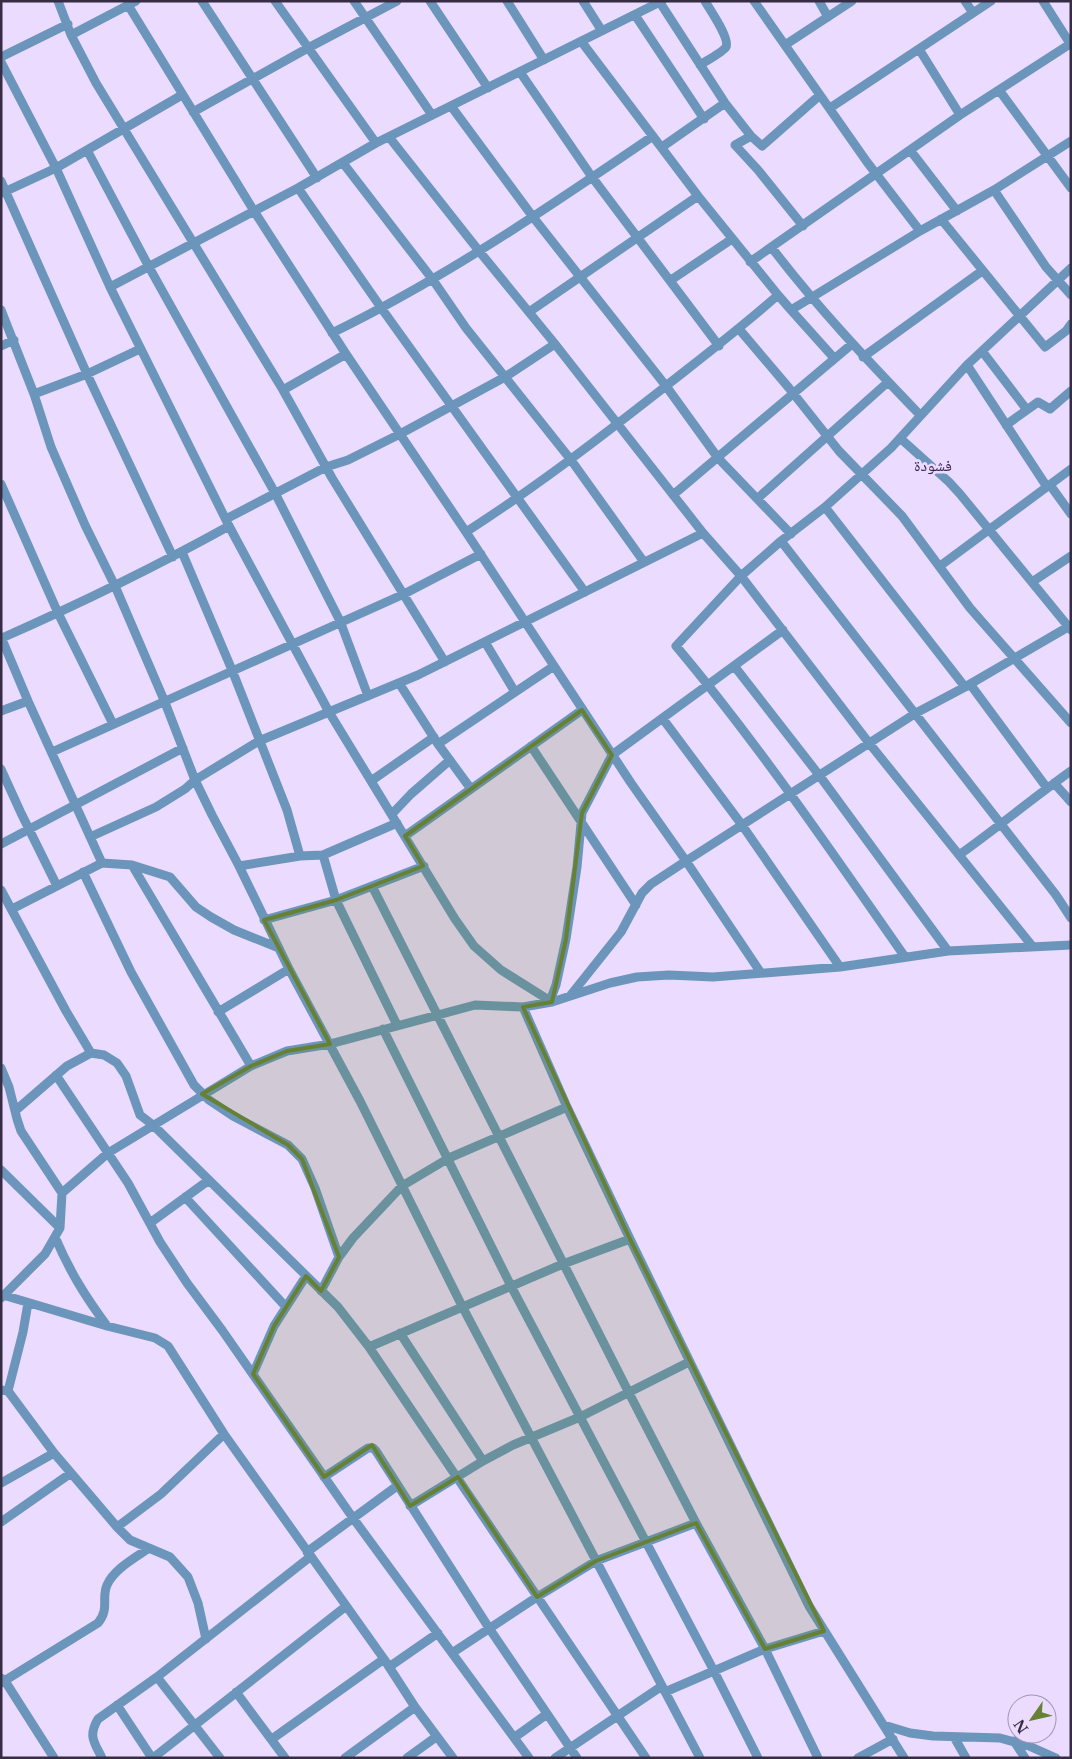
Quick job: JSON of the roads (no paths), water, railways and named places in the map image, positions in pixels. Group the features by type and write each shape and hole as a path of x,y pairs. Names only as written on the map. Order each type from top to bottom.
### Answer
{"street":[{"path":"58,1 96,84 125,128 193,244 283,390 326,467 445,662"},
{"path":"202,1 317,178"},
{"path":"275,1 376,143"},
{"path":"354,1 432,115"},
{"path":"193,112 397,1"},
{"path":"430,1 488,88"},
{"path":"507,1 544,60"},
{"path":"583,1 602,31"},
{"path":"700,65 724,49 726,43 723,32 705,1"},
{"path":"754,1 876,173 920,231"},
{"path":"819,1 828,16"},
{"path":"785,45 852,1"},
{"path":"965,1 973,13"},
{"path":"830,108 992,1"},
{"path":"750,262 960,115 1071,45 1043,1"},
{"path":"110,287 317,178 376,143 660,2 725,103 751,136 762,146 820,95"},
{"path":"72,35 132,3 182,95 332,333 481,554 612,755 761,973"},
{"path":"635,15 704,119"},
{"path":"1,58 68,24"},
{"path":"581,41 750,262 834,358"},
{"path":"919,49 960,115"},
{"path":"1,62 56,168 140,350 227,522 330,712 455,919 474,946 501,970 551,1002"},
{"path":"520,72 636,238 671,280 719,346"},
{"path":"998,90 1071,188"},
{"path":"4,193 56,168 182,95"},
{"path":"662,148 725,103"},
{"path":"451,106 532,217 666,386 718,458 791,534"},
{"path":"332,333 382,309 432,280 532,217 653,136"},
{"path":"751,136 735,145 758,170 803,226"},
{"path":"389,137 703,533 741,576 870,743 1033,947"},
{"path":"791,310 920,231 994,190 1071,141"},
{"path":"87,150 275,493 340,621 368,696"},
{"path":"910,150 957,211"},
{"path":"343,163 466,328 571,460 644,562"},
{"path":"1,181 4,193 173,557"},
{"path":"298,188 450,406 519,498 585,592"},
{"path":"994,190 1046,267 1071,295"},
{"path":"529,312 698,196"},
{"path":"941,220 1045,347 1066,331 1071,324"},
{"path":"671,280 732,239"},
{"path":"772,248 863,357 920,415"},
{"path":"905,957 791,793 709,685 676,646 741,576 862,475 900,438 982,351 1071,268"},
{"path":"863,357 982,271"},
{"path":"466,532 519,498 618,425 719,346 778,295"},
{"path":"1,310 34,394 55,456 85,525 115,586 164,700 195,780 264,920 330,1044 462,1306 700,1758"},
{"path":"739,329 827,436 902,516 963,599 1071,723"},
{"path":"1,346 14,340"},
{"path":"102,863 28,701 2,637 58,613 173,557 275,493 326,467 348,460 400,434 505,377 555,344"},
{"path":"674,495 852,344"},
{"path":"34,394 87,374 140,350"},
{"path":"982,351 1027,410"},
{"path":"283,390 346,354"},
{"path":"967,366 1006,425 1071,514"},
{"path":"758,498 888,382"},
{"path":"1006,425 1038,402 1050,409 1071,391"},
{"path":"570,996 621,932 642,893 651,884 916,713 1070,628 949,482 900,438"},
{"path":"940,566 1071,469"},
{"path":"1,484 58,613 113,724"},
{"path":"825,507 967,686 1051,785 1071,802"},
{"path":"90,837 156,807 185,789 195,780 259,741 445,662 703,533"},
{"path":"781,541 916,713 1056,895 1071,918"},
{"path":"182,552 232,670 286,810 300,856"},
{"path":"52,752 293,642 404,594 481,554"},
{"path":"1032,582 1071,556"},
{"path":"551,1002 566,939 577,867 580,822 587,801 612,755 783,630"},
{"path":"485,642 515,692"},
{"path":"371,781 554,666"},
{"path":"734,667 819,775 948,951"},
{"path":"399,683 436,740 471,788"},
{"path":"1,711 28,701"},
{"path":"405,836 582,710"},
{"path":"663,719 742,825 840,967"},
{"path":"531,746 636,905"},
{"path":"1,844 183,748"},
{"path":"392,814 411,794 450,760"},
{"path":"1,769 57,886"},
{"path":"959,855 1071,771"},
{"path":"239,866 300,856 324,855 397,823"},
{"path":"324,855 336,900 397,1025"},
{"path":"12,909 102,863 132,865 170,877 196,907 210,917 234,930 279,948"},
{"path":"132,865 251,1066"},
{"path":"264,920 336,900 424,866"},
{"path":"83,872 131,972 194,1085 202,1094 233,1116 288,1145 302,1159 315,1188 339,1257"},
{"path":"372,886 629,1393 696,1523 765,1649 818,1758"},
{"path":"1,890 90,1053"},
{"path":"62,1192 108,1153 202,1094 251,1066 287,1051 330,1044 475,1005 523,1007 551,1002 610,983 637,977 669,975 714,977 840,967 948,951 1071,945"},
{"path":"218,1012 289,969"},
{"path":"523,1007 567,1108 809,1606 904,1758"},
{"path":"383,1029 449,1158 511,1286 758,1758"},
{"path":"15,1110 56,1075 90,1053 104,1055 117,1063 126,1076 140,1115 153,1125 338,1307 369,1347 646,1758"},
{"path":"1,1068 9,1087 22,1131 62,1192 60,1228 55,1237 45,1254 2,1296"},
{"path":"56,1075 128,1183 160,1242 187,1283 353,1518 515,1737 526,1757"},
{"path":"321,1291 339,1257 353,1238 402,1186 449,1158 567,1108"},
{"path":"1,1170 60,1228"},
{"path":"150,1223 209,1180"},
{"path":"185,1197 286,1307"},
{"path":"55,1237 67,1264 84,1294 107,1326"},
{"path":"369,1347 563,1264 630,1239"},
{"path":"253,1374 274,1326 306,1276"},
{"path":"2,1296 155,1338 168,1346 224,1434 415,1707 453,1758"},
{"path":"28,1303 23,1332 5,1390 54,1453 117,1527 130,1540 170,1557 188,1577 198,1603 206,1639"},
{"path":"400,1333 483,1461"},
{"path":"410,1506 483,1461 531,1437 580,1417 689,1362"},
{"path":"117,1527 161,1494 224,1434"},
{"path":"324,1477 368,1448 373,1448 376,1451 489,1628 577,1758"},
{"path":"1,1482 54,1453"},
{"path":"1,1522 71,1473"},
{"path":"102,1758 93,1741 93,1729 98,1719 206,1639 353,1518 397,1486"},
{"path":"452,1653 537,1597 596,1562 696,1523"},
{"path":"54,1758 3,1681 98,1623 105,1614 106,1586 113,1575 148,1548"},
{"path":"117,1705 152,1758 345,1607"},
{"path":"555,1758 618,1715 664,1689 714,1671 765,1649 824,1631"},
{"path":"272,1739 386,1663 438,1633"},
{"path":"157,1676 220,1758"},
{"path":"236,1692 272,1739 282,1756"},
{"path":"344,1758 415,1707"},
{"path":"515,1737 547,1714"},
{"path":"884,1725 910,1733 1007,1740"},
{"path":"407,1758 436,1736"},
{"path":"954,1737 966,1758"},
{"path":"858,1758 893,1739"},
{"path":"1016,1744 1025,1758"},
{"path":"1021,1744 1056,1758"}],"district":[{"name":"فشودة","path":"933,465"}]}
